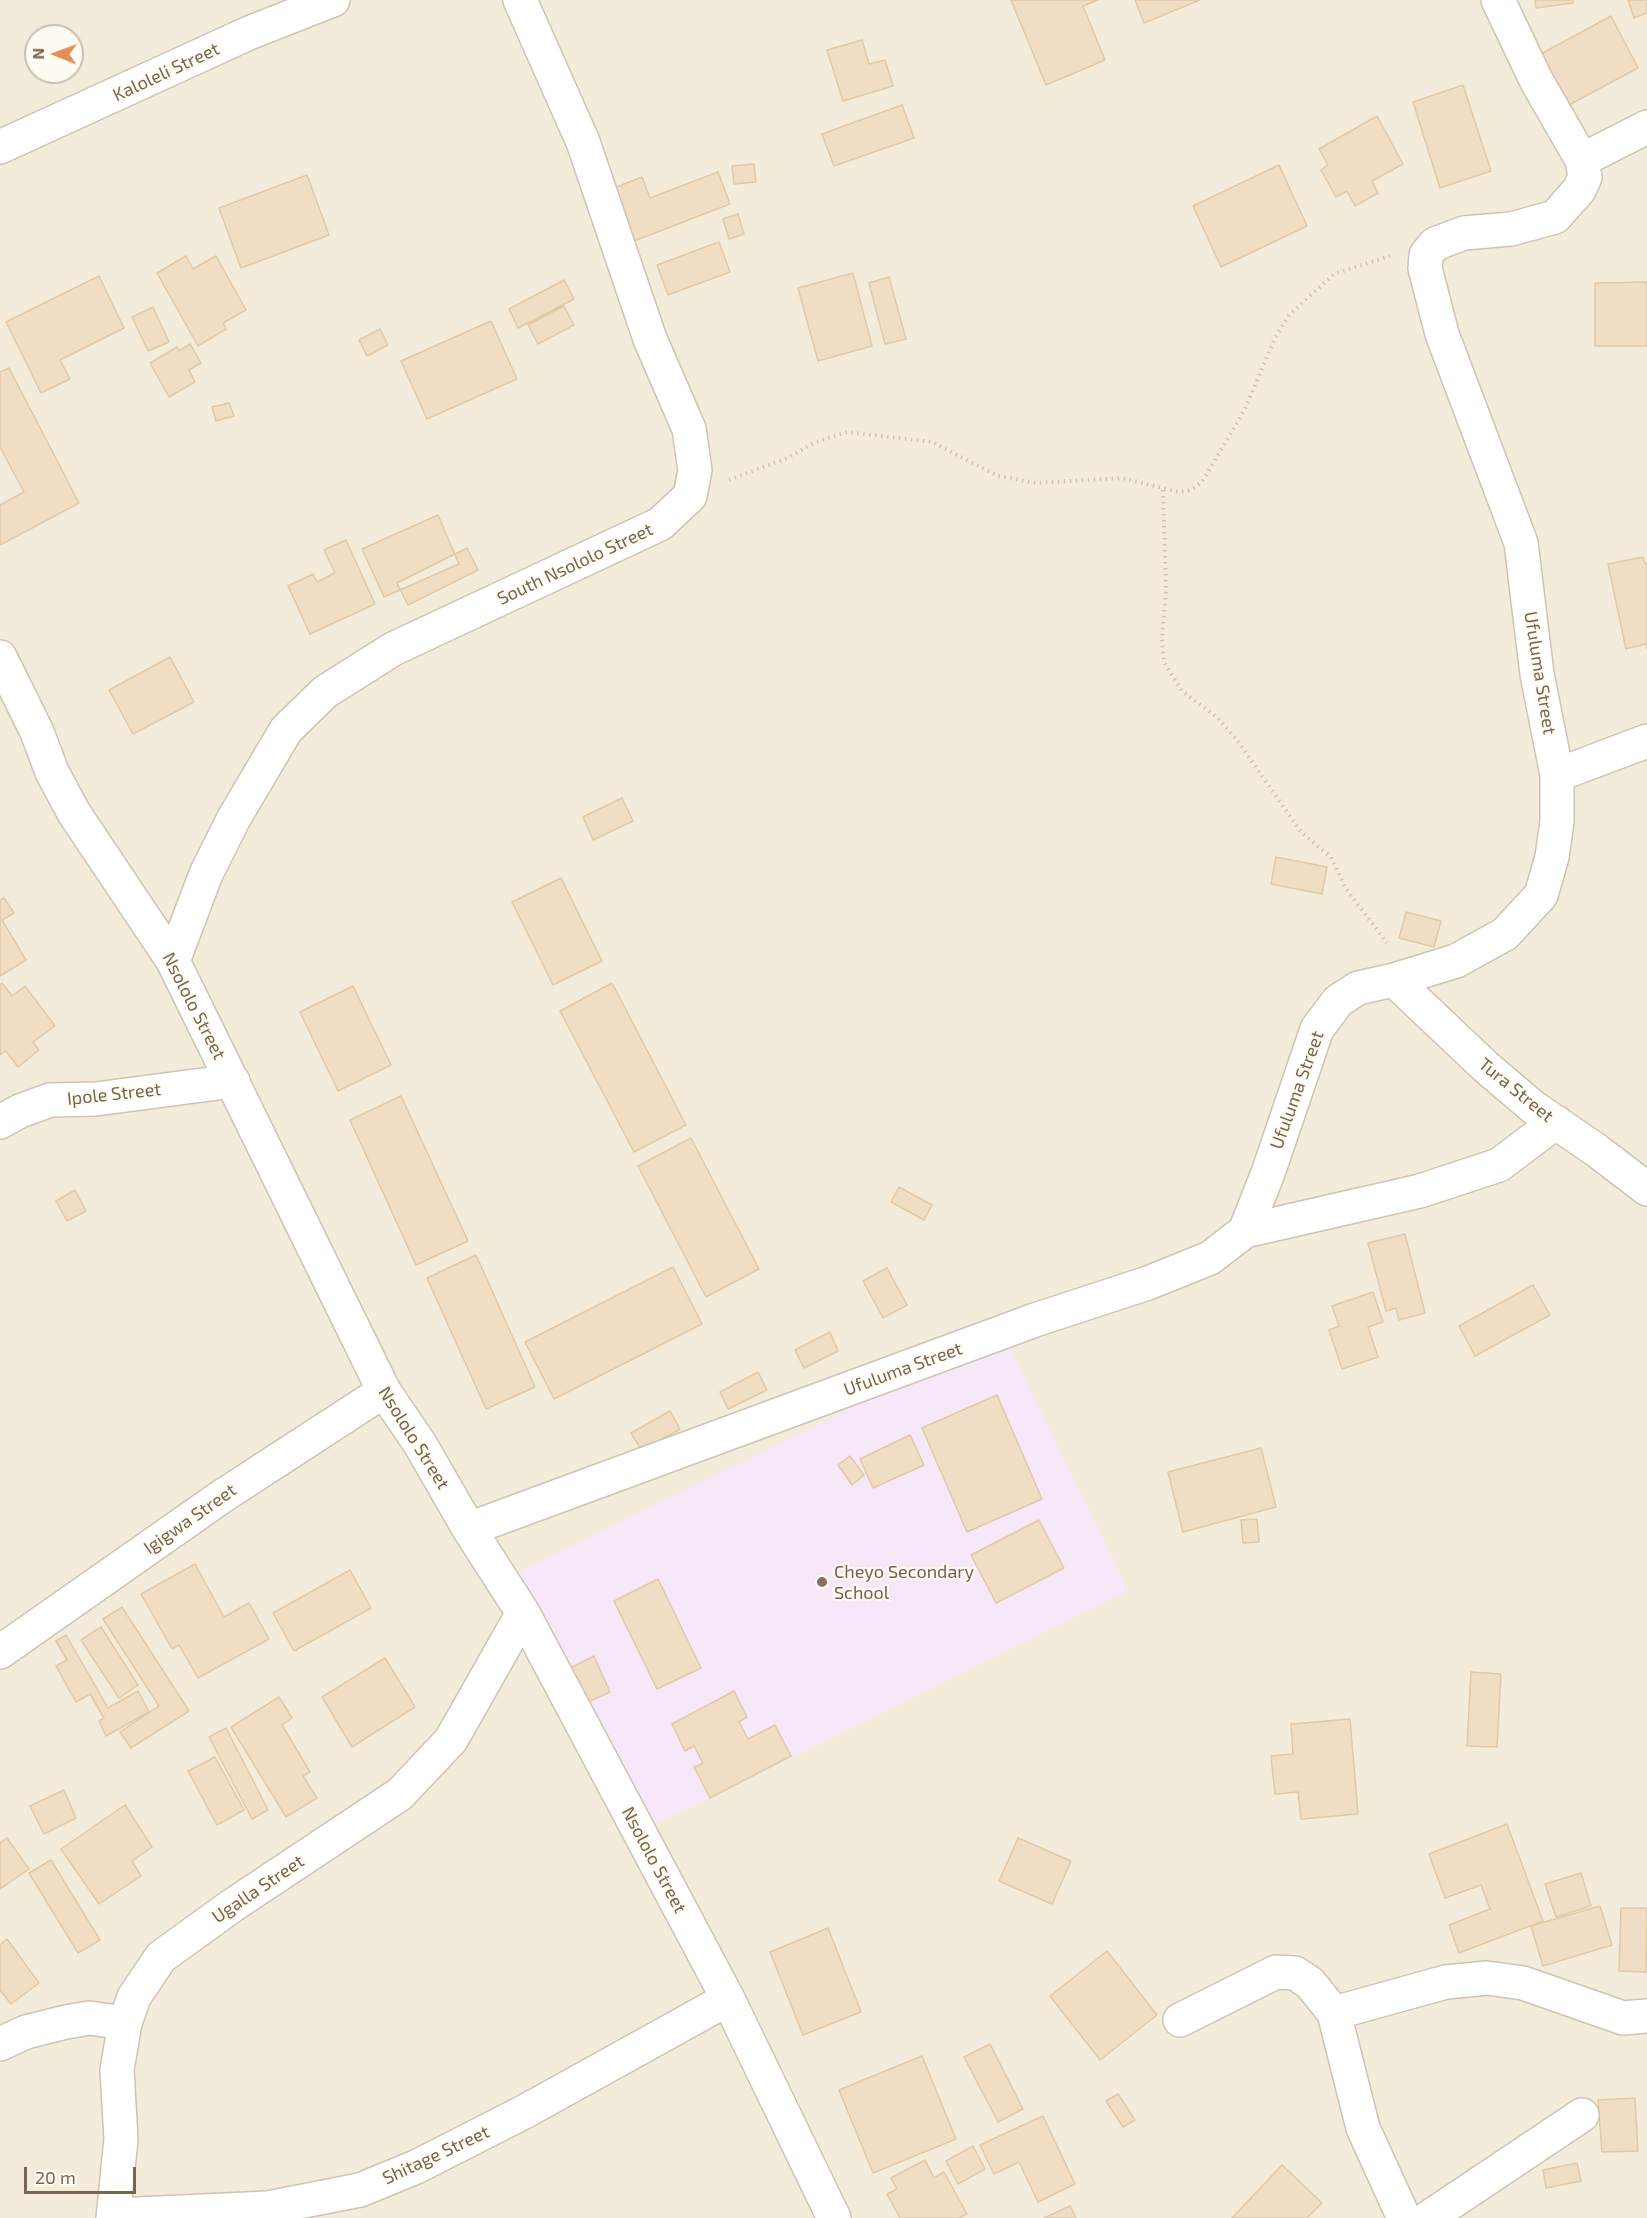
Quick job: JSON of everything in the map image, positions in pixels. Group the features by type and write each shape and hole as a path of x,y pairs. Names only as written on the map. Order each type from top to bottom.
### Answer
{"street":[{"name":"Kaloleli Street","path":"0,147 249,33 333,0"},
{"path":"520,0 583,142 650,339 688,429 695,470 690,496"},
{"path":"1426,255 1435,244 1464,233 1511,229 1555,217 1579,190 1585,177 1582,160 1536,80 1498,0"},
{"path":"1582,160 1647,127"},
{"name":"Ufuluma Street","path":"469,1529 1035,1320 1148,1283 1210,1258 1245,1231 1268,1173 1317,1029 1338,1001 1358,988 1456,961 1505,934 1541,895 1552,856 1557,822 1557,775 1537,674 1521,543 1442,334 1425,268 1426,255"},
{"name":"South Nsololo Street","path":"173,961 206,874 234,818 286,730 325,692 393,649 660,524 690,496"},
{"name":"Nsololo Street","path":"0,657 37,732 51,772 74,813 173,961 384,1391 420,1444 469,1529 523,1613 728,1999 834,2218"},
{"path":"1557,775 1647,741"},
{"name":"Tura Street","path":"1403,977 1486,1067 1647,1189"},
{"name":"Ipole Street","path":"0,1122 20,1111 50,1100 96,1099 232,1080"},
{"path":"1245,1231 1420,1191 1499,1165 1556,1122"},
{"name":"Igigwa Street","path":"0,1652 221,1497 384,1391"},
{"name":"Ugalla Street","path":"114,2217 121,2139 117,2070 125,2023 134,1997 161,1957 232,1905 400,1794 451,1740 523,1613"},
{"path":"1180,2020 1276,1972 1295,1973 1310,1983 1334,2013 1363,2128 1404,2218"},
{"path":"1334,2013 1446,1982 1487,1978 1523,1983 1623,2018 1647,2016"},
{"name":"Shitage Street","path":"114,2217 268,2208 360,2190 416,2167 524,2112 728,1999"},
{"path":"0,2044 26,2032 89,2018 125,2023"},
{"path":"1428,2218 1582,2115"}],"path":[{"path":"690,496 785,459 816,442 847,432 932,442 998,476 1036,483 1122,478 1163,490 1185,491 1202,482 1244,411 1275,338 1288,315 1334,274 1379,258 1404,254 1426,255"},
{"path":"1163,490 1167,590 1162,638 1164,662 1182,691 1218,718 1238,740 1301,832 1331,857 1346,889 1403,977"}],"shaded area":[{"path":"0,0 1647,0 1647,2218 0,2218"},
{"name":"Cheyo Secondary School","path":"1003,1333 1128,1591 642,1831 517,1573"}],"building":[{"path":"1011,0 1098,0 1083,6 1105,60 1046,85"},
{"path":"1135,0 1200,0 1144,23"},
{"path":"1535,0 1573,0 1573,3 1536,8"},
{"path":"1628,0 1647,0 1647,13 1634,18"},
{"path":"1611,16 1638,68 1567,106 1539,55"},
{"path":"862,40 869,64 885,60 893,86 843,101 827,50"},
{"path":"1463,85 1491,171 1440,188 1413,102"},
{"path":"902,105 914,138 834,166 822,134"},
{"path":"1377,116 1403,164 1372,181 1378,193 1355,206 1347,191 1336,197 1321,170 1328,165 1319,149"},
{"path":"754,164 756,182 734,184 732,166"},
{"path":"1279,165 1307,226 1221,267 1193,206"},
{"path":"718,172 730,204 634,241 614,188 642,177 650,198"},
{"path":"307,175 329,235 241,268 219,208"},
{"path":"738,214 744,234 729,239 723,219"},
{"path":"719,242 730,272 668,295 657,265"},
{"path":"186,256 193,269 216,256 246,310 223,323 226,329 198,346 157,273"},
{"path":"853,273 872,346 818,361 798,288"},
{"path":"99,276 124,328 60,360 70,379 41,393 6,322"},
{"path":"889,277 906,339 885,344 869,283"},
{"path":"564,280 574,299 518,328 509,309"},
{"path":"1647,282 1647,346 1595,346 1595,283"},
{"path":"564,306 574,325 538,344 528,325"},
{"path":"153,307 169,342 148,351 132,317"},
{"path":"491,321 517,379 427,419 401,361"},
{"path":"380,329 388,345 367,356 359,340"},
{"path":"190,344 201,363 189,370 195,382 169,397 150,363 177,347 179,351"},
{"path":"9,368 79,503 0,545 0,505 24,492 0,447 0,372"},
{"path":"229,403 234,416 216,421 212,407"},
{"path":"438,515 459,564 384,597 362,549"},
{"path":"346,540 375,604 310,634 288,586 313,574 317,582 335,573 324,550"},
{"path":"467,548 478,570 408,605 397,583"},
{"path":"1643,557 1645,564 1647,563 1647,648 1646,644 1626,649 1608,564"},
{"path":"170,657 194,702 133,734 109,690"},
{"path":"622,798 633,821 593,840 583,817"},
{"path":"1276,857 1327,867 1322,894 1271,884"},
{"path":"561,878 602,961 553,985 512,902"},
{"path":"4,898 14,913 2,920 26,960 0,976 0,900"},
{"path":"1406,912 1441,921 1434,947 1399,938"},
{"path":"2,983 12,996 25,986 55,1026 33,1042 39,1050 18,1067 6,1051 0,1055 0,985"},
{"path":"612,983 686,1125 634,1152 560,1011"},
{"path":"353,986 391,1065 338,1091 300,1012"},
{"path":"401,1096 468,1241 416,1265 350,1120"},
{"path":"691,1138 759,1269 706,1297 638,1166"},
{"path":"899,1187 932,1205 924,1220 891,1202"},
{"path":"75,1190 86,1211 67,1221 56,1201"},
{"path":"1405,1234 1425,1313 1399,1320 1396,1308 1386,1311 1368,1243"},
{"path":"476,1255 535,1387 486,1409 427,1278"},
{"path":"673,1267 702,1324 554,1399 525,1342"},
{"path":"887,1268 907,1305 883,1318 863,1281"},
{"path":"1533,1285 1550,1315 1475,1356 1459,1326"},
{"path":"1373,1292 1383,1322 1368,1327 1378,1357 1342,1369 1329,1330 1339,1326 1332,1306"},
{"path":"830,1332 838,1351 804,1368 795,1350"},
{"path":"758,1372 767,1390 728,1409 720,1392"},
{"path":"997,1395 1042,1499 967,1532 922,1428"},
{"path":"670,1411 680,1429 642,1451 631,1433"},
{"path":"910,1435 924,1465 873,1488 860,1459"},
{"path":"1261,1448 1276,1507 1183,1532 1168,1472"},
{"path":"850,1456 864,1475 852,1485 838,1465"},
{"path":"1257,1519 1259,1542 1243,1543 1241,1520"},
{"path":"1039,1520 1064,1568 996,1603 971,1555"},
{"path":"195,1564 224,1617 249,1603 269,1639 198,1678 179,1645 172,1649 141,1594"},
{"path":"350,1570 371,1608 294,1651 273,1613"},
{"path":"658,1579 701,1668 657,1689 614,1601"},
{"path":"122,1607 189,1711 131,1748 120,1732 159,1706 103,1619"},
{"path":"101,1627 138,1685 119,1698 81,1640"},
{"path":"66,1635 108,1708 138,1691 149,1712 106,1736 99,1721 104,1718 90,1694 76,1702 56,1666 67,1660 56,1641"},
{"path":"594,1656 610,1692 586,1703 570,1668"},
{"path":"385,1658 415,1707 352,1747 322,1697"},
{"path":"1471,1672 1501,1674 1497,1747 1467,1746"},
{"path":"734,1691 747,1717 739,1722 748,1739 775,1725 791,1756 710,1798 694,1767 703,1763 694,1746 685,1751 672,1724"},
{"path":"279,1697 292,1718 282,1725 310,1772 303,1776 317,1798 286,1817 231,1727"},
{"path":"1350,1719 1358,1814 1301,1819 1298,1792 1275,1794 1271,1756 1293,1754 1291,1724"},
{"path":"226,1728 268,1810 252,1819 209,1737"},
{"path":"215,1757 244,1810 217,1825 188,1771"},
{"path":"64,1790 76,1818 44,1834 30,1806"},
{"path":"125,1805 152,1847 132,1861 141,1876 99,1904 61,1849"},
{"path":"1507,1824 1543,1921 1459,1953 1449,1925 1490,1909 1481,1885 1445,1898 1429,1854"},
{"path":"7,1838 29,1869 0,1889 0,1843"},
{"path":"1018,1838 1071,1861 1052,1904 999,1881"},
{"path":"51,1860 100,1940 78,1953 29,1873"},
{"path":"1581,1873 1591,1906 1556,1917 1545,1884"},
{"path":"1600,1906 1612,1945 1543,1966 1531,1926"},
{"path":"1621,1908 1647,1908 1646,1972 1619,1971"},
{"path":"828,1928 861,2012 803,2035 770,1952"},
{"path":"7,1939 39,1983 11,2004 0,1990 0,1945"},
{"path":"1107,1951 1157,2015 1100,2060 1050,1996"},
{"path":"990,2044 1023,2109 998,2122 964,2057"},
{"path":"922,2056 956,2139 873,2173 839,2090"},
{"path":"1118,2094 1135,2120 1123,2127 1106,2101"},
{"path":"1635,2098 1638,2151 1602,2152 1598,2100"},
{"path":"1043,2116 1075,2184 1038,2202 1019,2162 994,2174 980,2145"},
{"path":"973,2146 985,2169 958,2184 946,2161"},
{"path":"925,2160 934,2178 944,2172 967,2214 959,2218 900,2218 887,2194 897,2189 891,2178"},
{"path":"1577,2163 1581,2181 1546,2188 1543,2170"},
{"path":"1282,2165 1322,2203 1307,2218 1232,2218"},
{"path":"1070,2206 1076,2218 1044,2218"}],"place":[{"name":"Cheyo Secondary School","path":"822,1582"}]}
